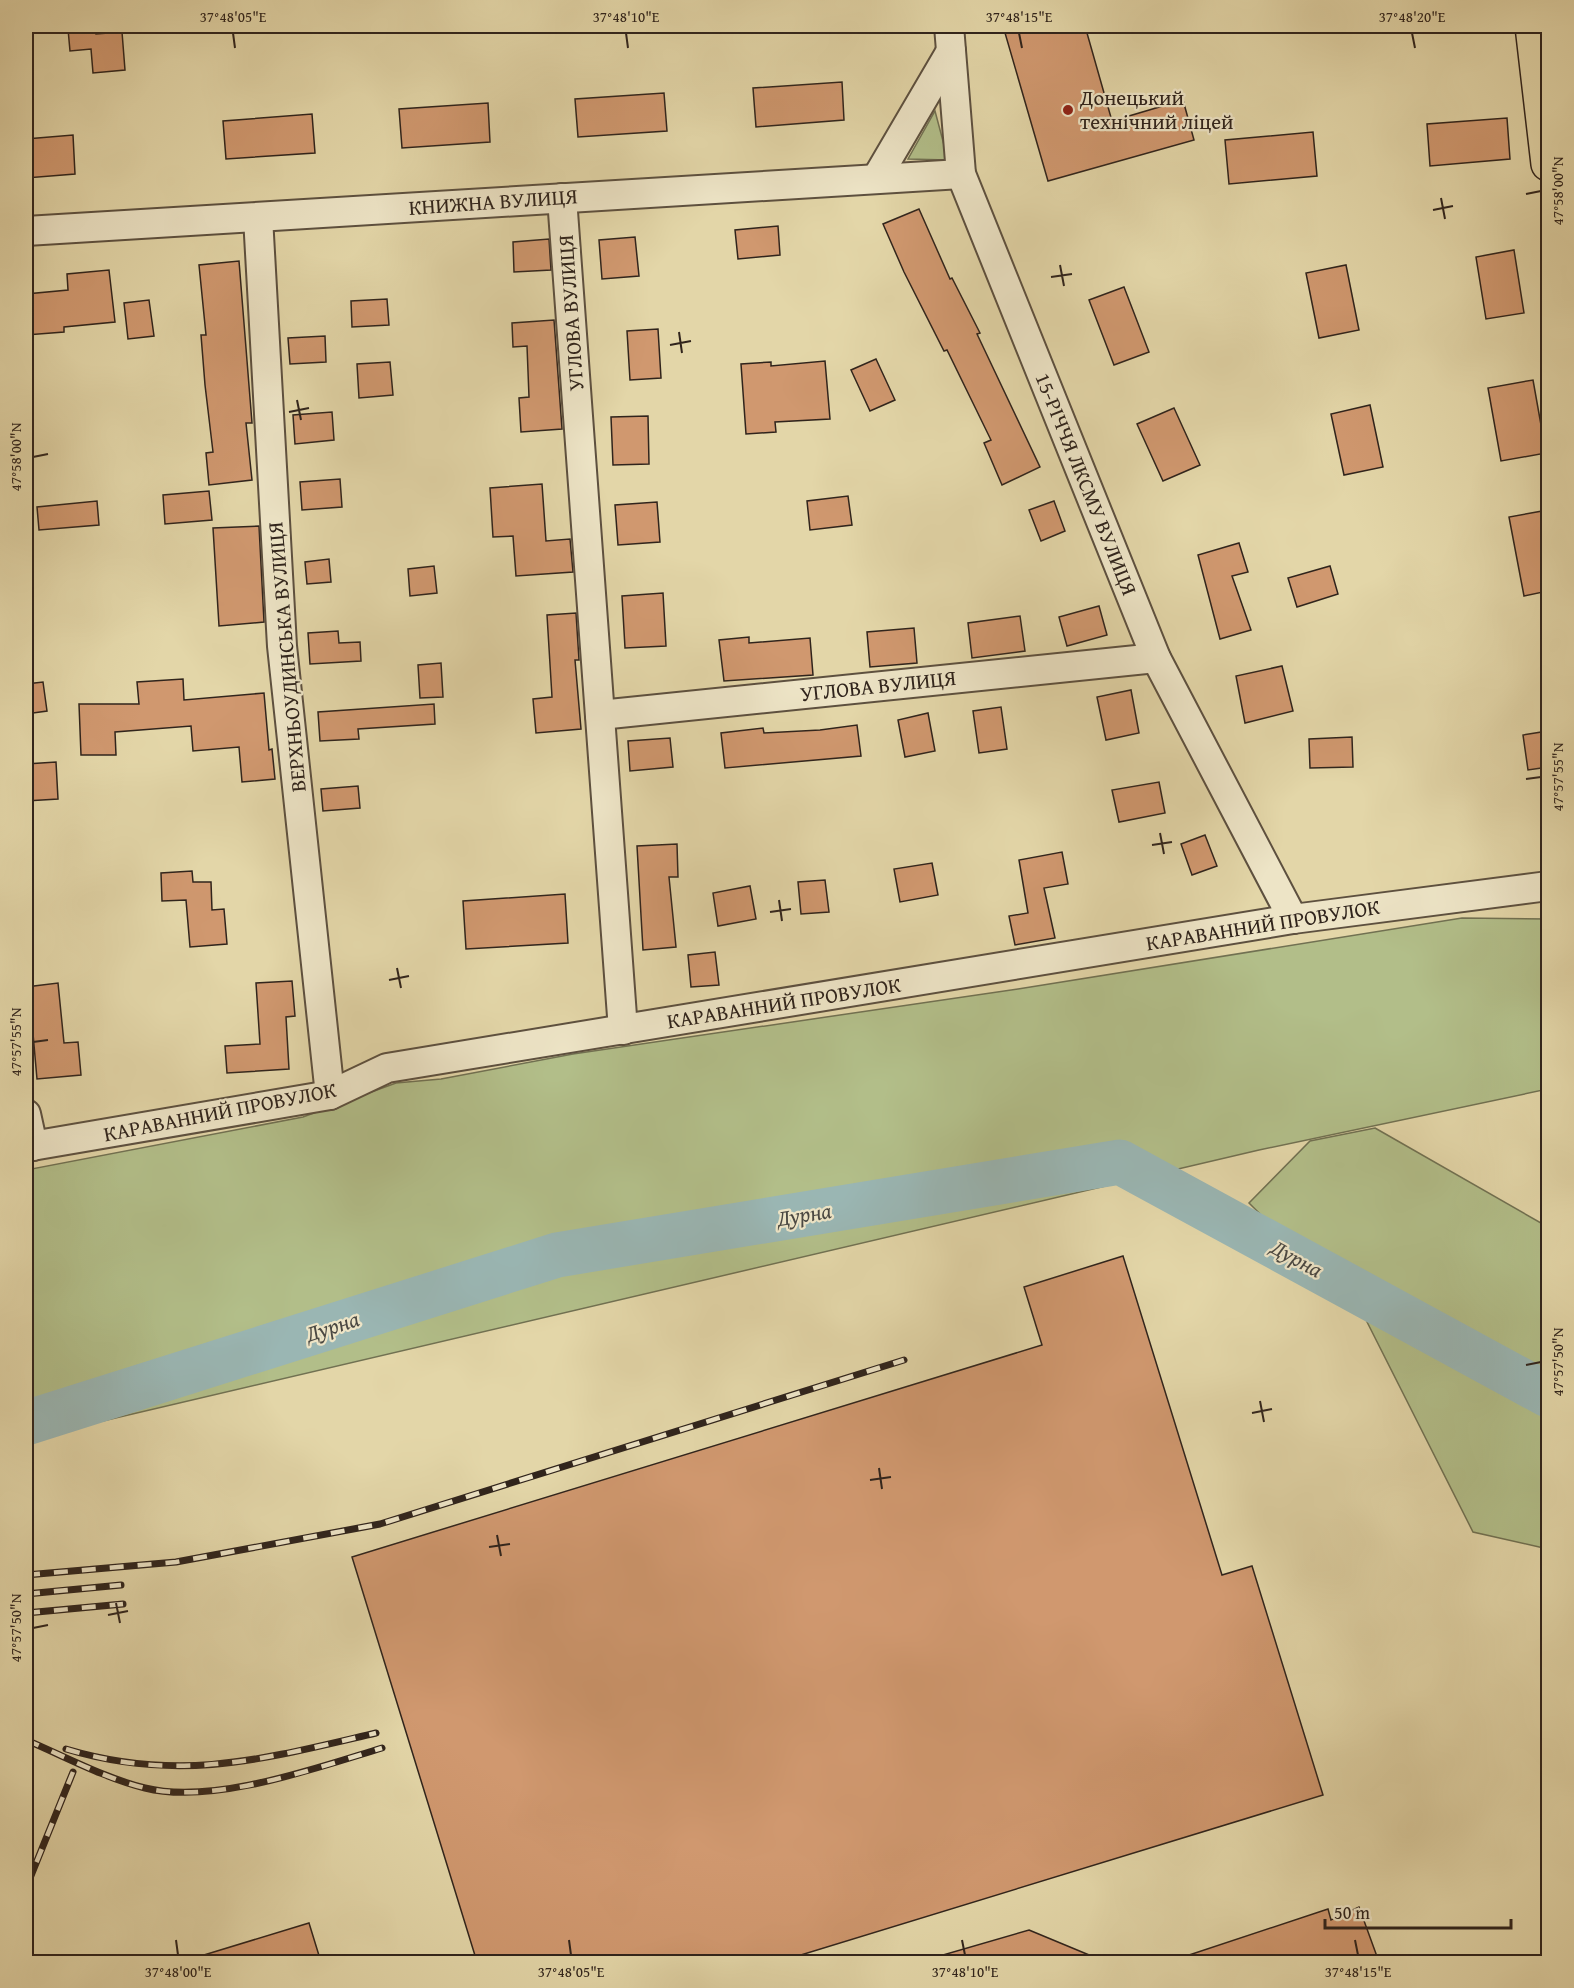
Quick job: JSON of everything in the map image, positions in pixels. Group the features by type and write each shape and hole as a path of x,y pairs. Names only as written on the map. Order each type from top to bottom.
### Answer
{"main road":[{"path":"1532,26 1548,164"}],"street":[{"name":"15-РІЧЧЯ ЛКСМУ ВУЛИЦЯ","path":"950,38 961,174 1156,658 1293,919"},
{"path":"876,179 950,38"},
{"name":"КНИЖНА ВУЛИЦЯ","path":"26,231 961,174"},
{"name":"УГЛОВА ВУЛИЦЯ","path":"562,198 623,1030"},
{"name":"ВЕРХНЬОУДИНСЬКА ВУЛИЦЯ","path":"258,217 282,646 330,1095"},
{"name":"УГЛОВА ВУЛИЦЯ","path":"600,715 1156,658"},
{"name":"КАРАВАННИЙ ПРОВУЛОК","path":"29,1147 330,1095 387,1068 1293,919 1548,886"},
{"path":"26,1114 29,1147"}],"green space":[{"path":"935,111 948,160 908,159"},
{"path":"1462,918 1548,919 1548,1089 1259,1150 26,1439 26,1170 303,1117 396,1083 441,1079 573,1054 1018,989"},
{"path":"1375,1128 1548,1227 1548,1549 1473,1532 1365,1318 1249,1203 1310,1141"}],"building":[{"path":"95,26 96,34 122,32 125,70 93,73 91,49 70,51 68,29"},
{"name":"Донецький технічний ліцей","path":"1003,26 1085,26 1112,121 1183,100 1194,140 1048,181"},
{"path":"842,82 844,120 756,127 753,88"},
{"path":"664,93 667,131 578,137 575,99"},
{"path":"488,103 490,142 402,148 399,109"},
{"path":"312,114 315,153 226,159 223,121"},
{"path":"1507,118 1510,159 1430,166 1427,124"},
{"path":"1313,132 1317,176 1229,184 1225,140"},
{"path":"73,135 75,174 26,178 26,139"},
{"path":"919,209 950,279 952,278 980,333 977,334 1040,467 1002,485 984,443 991,440 947,350 944,351 904,272 883,224"},
{"path":"778,226 780,255 738,259 735,230"},
{"path":"635,237 639,276 602,279 599,240"},
{"path":"549,239 551,270 514,272 513,242"},
{"path":"1514,250 1524,313 1486,319 1476,257"},
{"path":"239,261 252,423 246,423 252,480 209,485 206,453 213,452 201,335 206,335 199,265"},
{"path":"1346,265 1359,330 1319,338 1306,273"},
{"path":"109,270 115,322 64,327 64,332 26,335 26,294 68,290 67,274"},
{"path":"1124,287 1149,352 1114,365 1089,300"},
{"path":"387,299 389,325 352,327 351,301"},
{"path":"149,300 154,336 128,339 124,303"},
{"path":"554,320 562,429 521,432 519,398 529,397 527,346 513,347 512,323"},
{"path":"658,329 661,378 630,380 627,331"},
{"path":"325,336 326,362 290,364 288,338"},
{"path":"876,359 895,400 870,411 851,370"},
{"path":"825,361 830,419 775,422 776,432 746,434 741,364 771,362 771,366"},
{"path":"390,362 393,395 359,398 357,364"},
{"path":"1533,380 1546,453 1501,461 1488,388"},
{"path":"1370,405 1383,467 1344,475 1331,414"},
{"path":"1174,408 1200,465 1163,481 1137,424"},
{"path":"332,412 334,440 295,444 293,415"},
{"path":"648,416 649,464 613,465 611,417"},
{"path":"340,479 342,507 302,510 300,482"},
{"path":"542,484 546,541 570,539 573,572 516,576 513,536 493,537 490,488"},
{"path":"209,491 212,520 165,524 163,495"},
{"path":"848,496 852,525 810,530 807,501"},
{"path":"97,501 99,525 39,530 37,507"},
{"path":"1054,501 1065,531 1041,541 1029,510"},
{"path":"657,502 660,542 618,545 615,505"},
{"path":"1548,510 1548,591 1524,596 1509,517"},
{"path":"259,526 264,622 219,626 213,528"},
{"path":"1239,543 1248,572 1232,576 1251,630 1220,639 1198,555"},
{"path":"329,559 331,582 307,584 305,562"},
{"path":"434,566 437,593 410,596 408,569"},
{"path":"1330,566 1338,594 1297,607 1288,578"},
{"path":"663,593 666,646 625,648 622,596"},
{"path":"1099,606 1107,635 1067,646 1059,617"},
{"path":"576,613 579,660 575,660 581,729 536,733 533,699 552,697 547,615"},
{"path":"1020,616 1025,651 972,658 968,623"},
{"path":"914,628 917,663 870,667 867,632"},
{"path":"338,631 339,643 360,642 361,661 310,664 308,633"},
{"path":"749,637 749,643 810,638 813,675 724,681 719,640"},
{"path":"441,663 443,697 420,698 418,665"},
{"path":"1282,666 1293,711 1245,723 1236,676"},
{"path":"183,679 184,700 264,693 269,750 272,749 275,779 242,782 239,747 193,751 191,726 115,732 116,755 81,755 79,704 139,704 137,682"},
{"path":"43,682 47,711 26,714 26,684"},
{"path":"1131,690 1139,733 1106,740 1097,697"},
{"path":"434,704 435,724 358,729 359,739 320,741 318,712"},
{"path":"1001,707 1007,749 979,753 973,711"},
{"path":"928,713 935,751 905,757 898,720"},
{"path":"857,725 861,756 725,768 721,733 763,728 764,733 820,730"},
{"path":"1548,731 1548,767 1528,770 1523,735"},
{"path":"1352,737 1353,767 1310,768 1309,739"},
{"path":"670,738 673,767 630,771 628,741"},
{"path":"56,762 58,799 26,801 26,764"},
{"path":"1159,782 1165,813 1119,822 1112,790"},
{"path":"358,786 360,808 323,811 321,789"},
{"path":"1205,835 1217,866 1192,875 1181,844"},
{"path":"677,844 678,877 669,877 676,947 643,950 637,846"},
{"path":"1062,852 1068,884 1044,888 1055,938 1015,945 1009,916 1028,913 1019,860"},
{"path":"932,863 938,895 900,902 894,869"},
{"path":"192,871 193,882 211,882 212,910 224,909 227,944 190,947 186,900 162,901 161,873"},
{"path":"825,880 829,912 801,914 798,882"},
{"path":"750,886 756,919 718,926 713,893"},
{"path":"565,894 568,943 466,949 463,901"},
{"path":"715,952 719,985 691,987 688,955"},
{"path":"292,981 295,1016 286,1017 289,1069 227,1073 225,1046 260,1044 256,983"},
{"path":"58,983 64,1043 78,1042 81,1075 37,1079 31,1011 28,1011 26,987"},
{"path":"1123,1256 1222,1575 1252,1566 1323,1795 778,1962 477,1962 352,1557 1042,1345 1024,1287"},
{"path":"1359,1907 1379,1962 1178,1962 1177,1959 1328,1909 1331,1920"},
{"path":"309,1923 321,1962 195,1962 194,1958"},
{"path":"1029,1930 1106,1962 937,1962 936,1957"}],"waterway":[{"name":"Дурна","path":"26,1423 557,1255 1120,1162 1548,1395"}],"railway":[{"path":"26,1575 176,1562 380,1524 904,1360"},
{"path":"26,1594 121,1585"},
{"path":"26,1613 123,1604"},
{"path":"66,1749 107,1759 185,1766 222,1764 259,1758 376,1733"},
{"path":"26,1740 114,1779 145,1788 172,1792 201,1792 264,1782 382,1748"},
{"path":"26,1888 73,1772"}],"place":[{"name":"Донецький технічний ліцей","path":"1068,110"}]}
